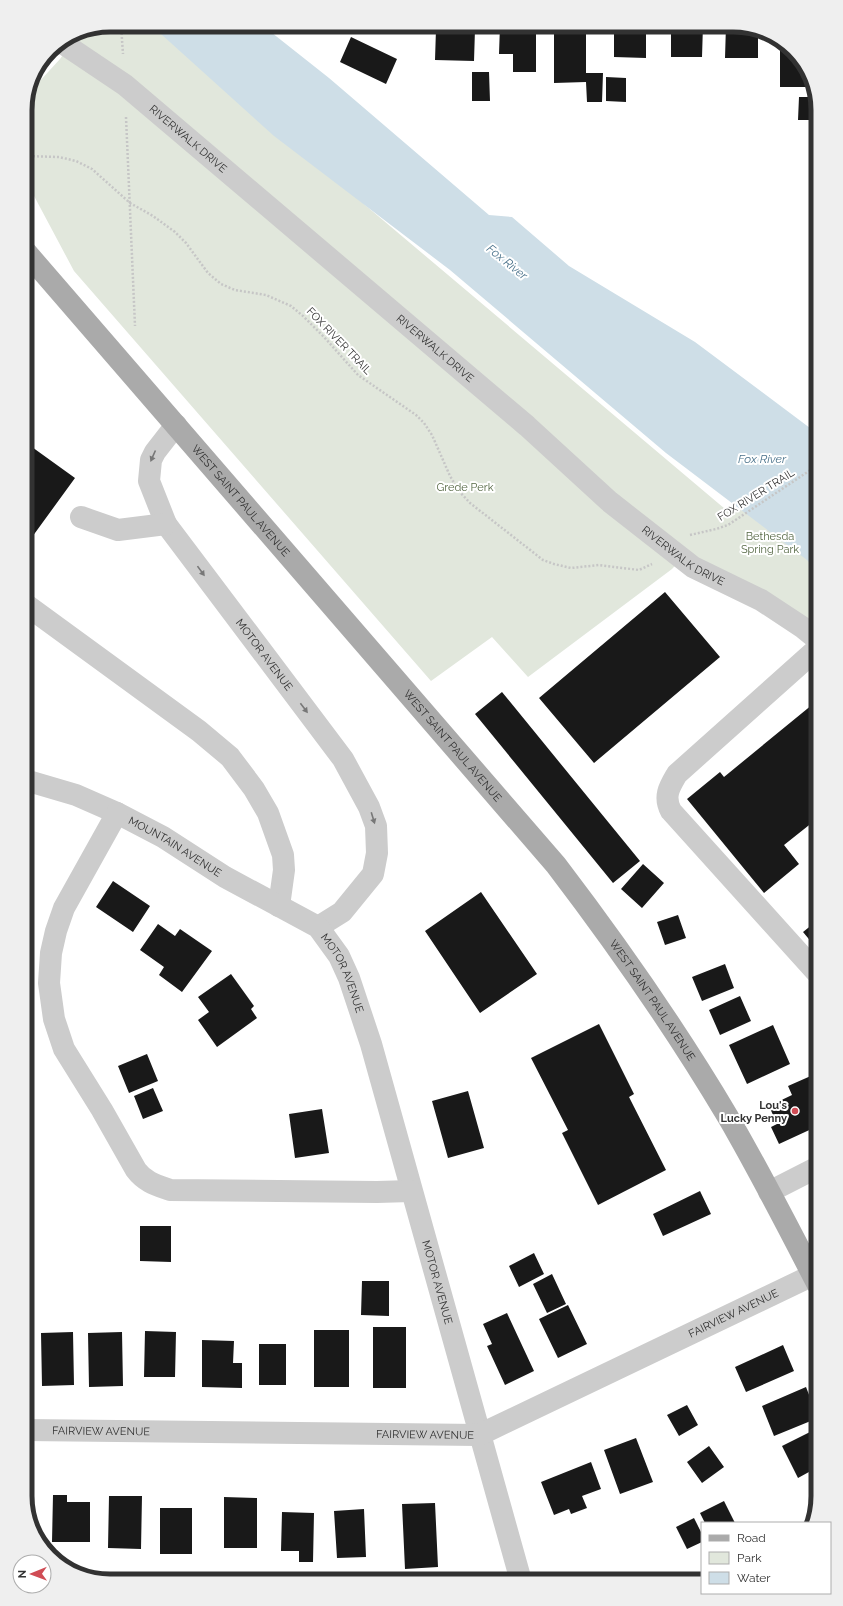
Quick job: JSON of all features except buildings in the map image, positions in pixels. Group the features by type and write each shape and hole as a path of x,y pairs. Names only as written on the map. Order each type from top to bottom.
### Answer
{"main road":[{"name":"WEST SAINT PAUL AVENUE","path":"32,259 550,859 585,903 673,1029 728,1117 811,1272"}],"street":[{"name":"RIVERWALK DRIVE","path":"66,46 125,85 527,426 610,502 694,567 762,600 811,634"},
{"name":"MOTOR AVENUE","path":"176,425 155,452 151,460 149,481 166,524 343,759 369,807 376,826 377,853 374,874 342,912 318,927 339,956 349,978 371,1044 519,1574"},
{"path":"81,517 118,530 166,524"},
{"path":"32,609 199,731 230,757 254,788 268,813 279,842 283,855 284,870 280,906"},
{"path":"811,654 677,774 669,787 667,804 811,966"},
{"name":"MOUNTAIN AVENUE","path":"32,782 76,795 117,813 163,837 225,877 318,927"},
{"path":"117,813 64,908 56,931 51,953 49,983 54,1019 64,1049 102,1110 136,1170 150,1183 170,1190 411,1191"},
{"path":"769,1192 811,1171"},
{"name":"FAIRVIEW AVENUE","path":"32,1430 479,1435 811,1282"}],"path":[{"path":"121,32 125,85 135,326"},
{"name":"FOX RIVER TRAIL","path":"32,156 59,157 76,161 92,169 130,203 153,216 175,232 186,243 208,273 221,284 235,290 266,295 291,306 303,316 358,375 416,415 424,423 432,435 450,476 459,491 470,504 539,556 554,564 571,568 599,566 639,570 654,562"},
{"name":"FOX RIVER TRAIL","path":"686,536 728,525 811,470"}],"green space":[{"name":"Grede Perk","path":"110,32 160,32 731,514 811,448 811,623 687,553 672,569 528,677 492,637 431,681 74,271 32,192 32,105 35,90 37,84 60,59 73,41 85,36"}],"water":[{"name":"Fox River","path":"159,32 271,32 329,78 489,215 512,217 569,266 695,342 811,429 811,564 666,453 450,270 274,136"}],"place":[{"name":"Lou's Lucky Penny","path":"795,1111"}],"park label":[{"name":"Bethesda Spring Park","path":"770,542"}]}
